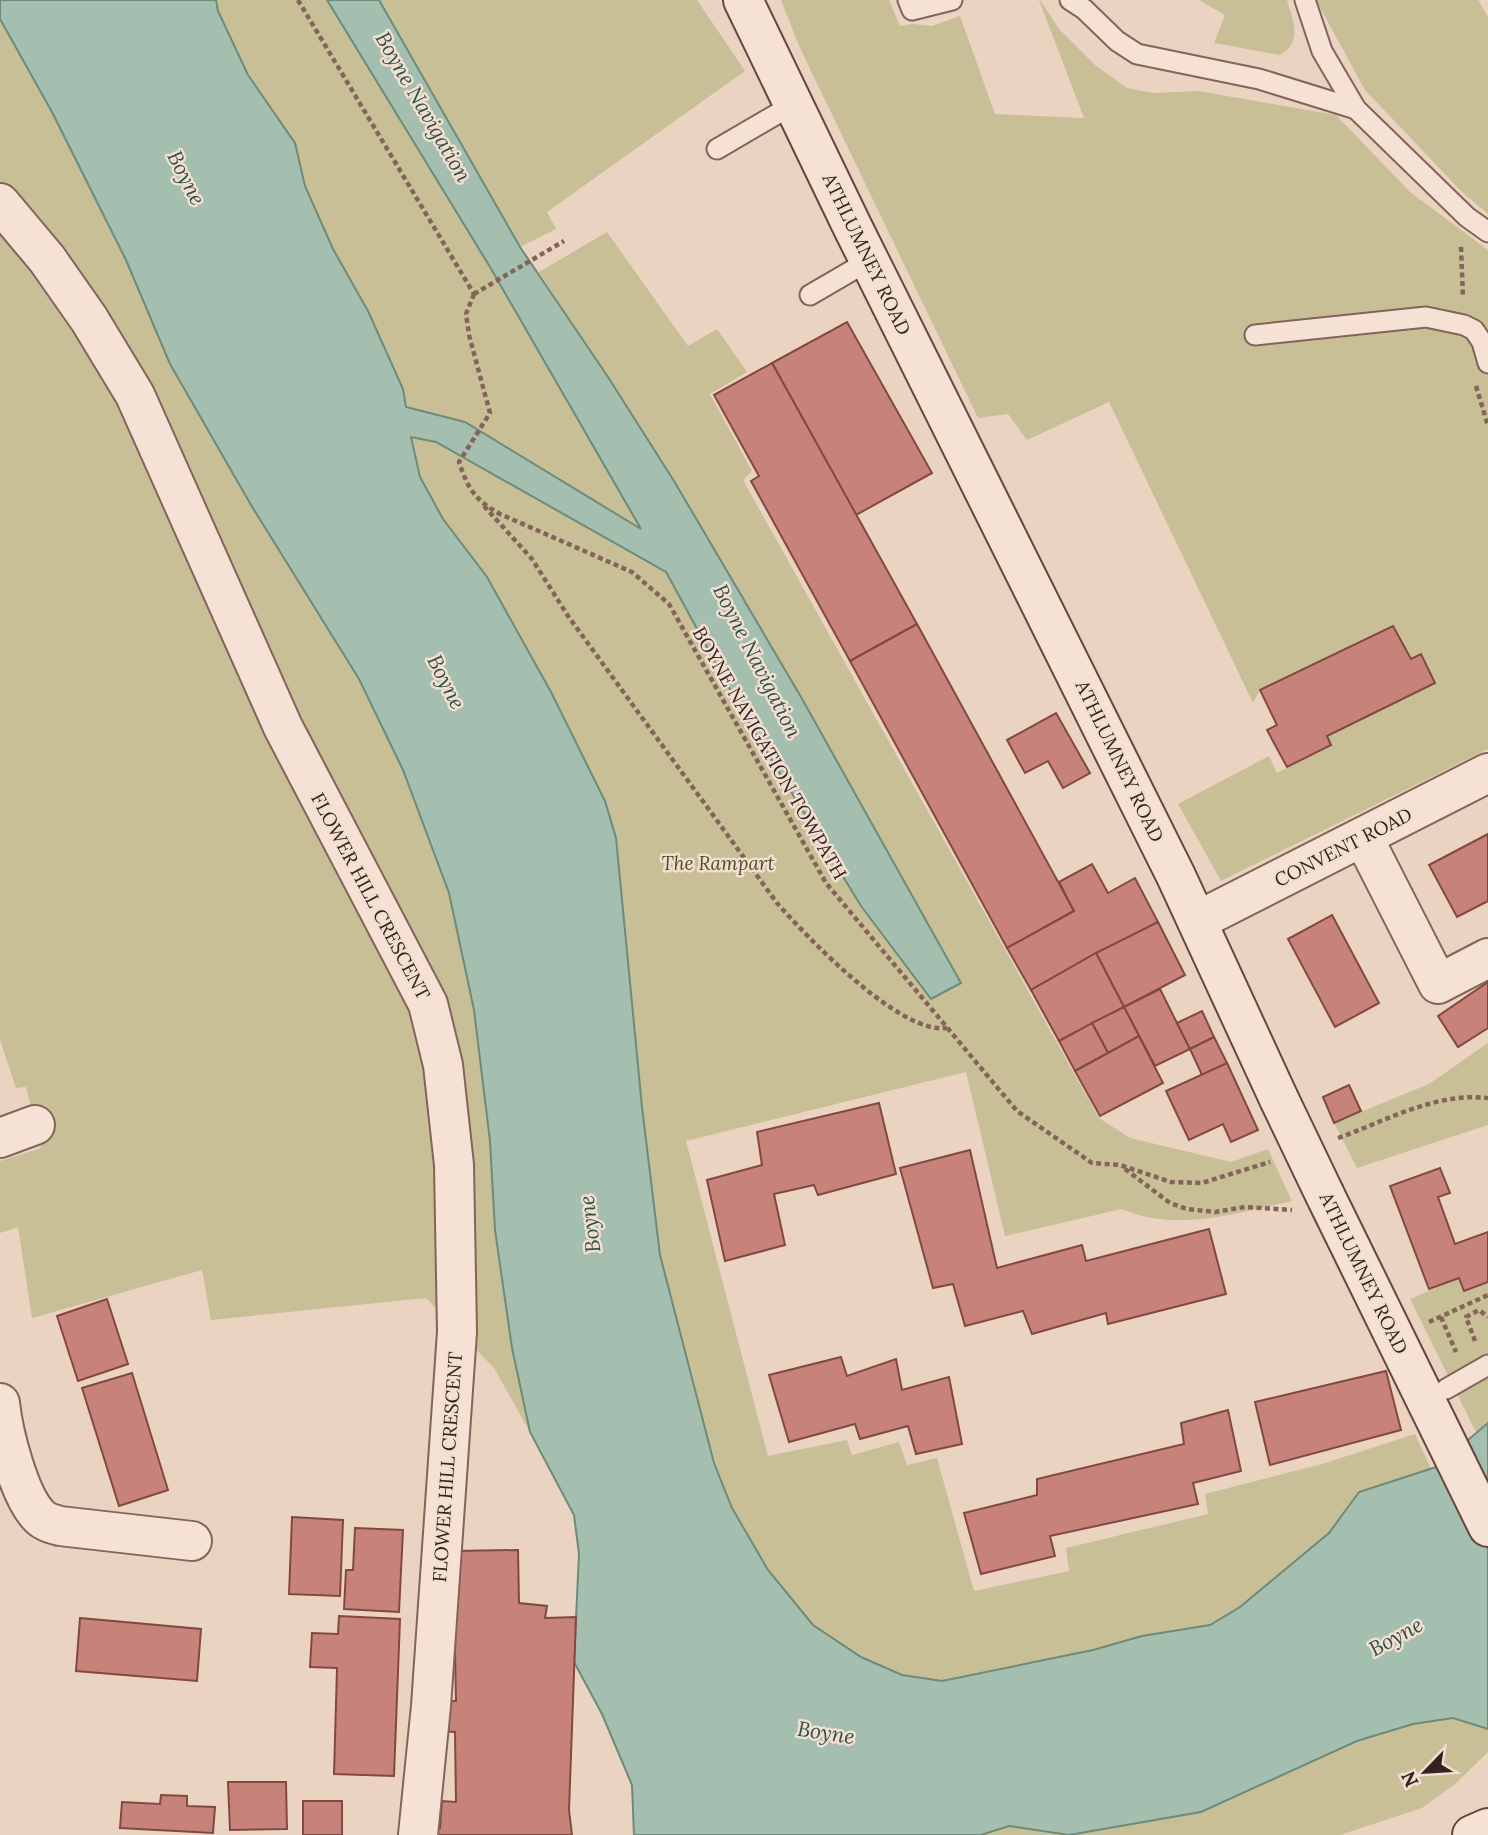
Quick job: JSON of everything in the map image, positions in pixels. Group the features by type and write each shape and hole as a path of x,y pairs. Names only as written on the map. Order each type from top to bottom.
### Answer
{"street":[{"name":"ATHLUMNEY ROAD","path":"743,0 1037,593 1197,921 1325,1195 1488,1527"},
{"name":"FLOWER HILL CRESCENT","path":"4,204 89,318 135,395 283,727 428,1004 443,1065 454,1165 457,1332 432,1692 418,1835"},
{"name":"CONVENT ROAD","path":"1197,921 1488,773"},
{"path":"1363,837 1438,984 1488,958"},
{"path":"0,1403 2,1423 16,1470 31,1507 43,1520 60,1526 192,1541"},
{"path":"1472,1835 1488,1828"}],"lane":[{"path":"908,0 912,10 952,0"},
{"path":"1070,0 1084,9 1117,41 1137,54 1259,79 1356,109"},
{"path":"1305,0 1322,51 1356,109 1467,217 1488,232"},
{"path":"717,149 794,104"},
{"path":"810,295 870,260"},
{"path":"1255,335 1426,317 1464,325 1474,330 1482,342 1488,363"},
{"path":"1446,1389 1488,1364"}],"path":[{"path":"298,0 474,294"},
{"path":"564,241 474,294 466,314 490,413 459,462 466,483 532,559 599,659 777,903 807,938 894,1011 934,1030 947,1028"},
{"name":"BOYNE NAVIGATION TOWPATH","path":"481,503 500,514 632,572 669,604 826,883 1017,1111 1092,1163 1120,1165 1171,1182 1202,1182 1263,1165"},
{"path":"1350,1134 1433,1102 1457,1097 1488,1098"},
{"path":"1120,1165 1170,1203 1187,1209 1215,1212 1245,1208 1290,1211"},
{"path":"1456,1353 1441,1317 1488,1295"},
{"path":"1477,1346 1466,1317 1479,1310 1488,1317"}],"green space":[{"path":"216,0 327,0 490,267 642,530 465,422 406,407 403,389 333,249 305,186 295,143 247,72 218,11"},
{"path":"379,0 697,0 745,71 547,212 556,229 520,247"},
{"path":"781,0 889,0 900,26 932,26 960,16 995,114 1084,118 1040,0 1059,29 1095,65 1127,88 1153,93 1198,91 1336,115 1410,192 1488,250 1488,749 1221,881 1178,804 1269,756 1277,773 1331,746 1327,736 1435,682 1421,654 1411,659 1393,626 1260,690 1253,703 1109,402 1027,440 1008,414 978,418 799,46"},
{"path":"1199,0 1287,0 1294,30 1292,44 1280,55 1214,43 1225,15"},
{"path":"1316,0 1478,0 1488,17 1488,214 1461,191 1365,90"},
{"path":"0,19 52,112 126,260 170,364 251,505 359,679 403,770 449,893 474,1010 490,1141 495,1230 512,1347 530,1432 494,1368 426,1298 211,1320 202,1270 32,1318 18,1227 0,1233 0,1161 41,1148 26,1087 16,1088 0,1040"},
{"name":"The Rampart","path":"607,232 688,346 717,329 747,372 710,394 752,471 743,480 1099,1118 1130,1138 1231,1162 1268,1149 1292,1201 1229,1215 1185,1220 1164,1220 1122,1209 1005,1236 966,1072 686,1141 768,1456 847,1440 852,1455 899,1442 907,1465 937,1458 974,1591 1069,1571 1066,1548 1208,1514 1205,1494 1322,1464 1415,1434 1431,1469 1359,1492 1329,1533 1240,1607 1210,1625 1142,1636 1093,1650 942,1681 902,1675 861,1657 813,1625 768,1570 732,1508 714,1463 660,1255 642,1107 616,838 605,801 551,692 487,577 443,519 419,477 411,436 436,442 666,572 743,713 861,906 931,998 960,982 801,697 674,481 539,272"},
{"path":"1488,1043 1488,1125 1357,1168 1334,1123 1429,1084"},
{"path":"1459,1278 1465,1291 1488,1282 1488,1423 1476,1432 1410,1299"},
{"path":"1453,1718 1488,1729 1488,1752 1455,1784 1422,1808 1340,1835 1069,1835 1201,1812 1357,1741 1413,1724"},
{"path":"1009,1826 1069,1835 981,1835"}],"water":[{"path":"0,0 216,0 218,11 248,75 295,143 305,186 333,249 368,311 403,389 406,407 465,422 641,529 490,267 327,0 379,0 520,247 674,481 801,697 961,983 931,999 861,906 743,713 666,572 436,442 411,437 420,477 443,519 487,577 551,692 605,801 616,838 642,1107 660,1255 714,1463 732,1508 768,1570 813,1625 861,1657 902,1675 942,1681 1093,1650 1142,1636 1210,1625 1240,1607 1329,1533 1359,1492 1436,1467 1488,1423 1488,1729 1453,1718 1413,1724 1357,1741 1201,1812 1069,1835 1009,1826 981,1835 634,1835 632,1785 602,1714 574,1662 579,1554 574,1515 530,1432 512,1348 495,1230 490,1141 474,1010 449,893 403,770 359,679 251,505 170,364 126,260 52,112 0,19"}],"building":[{"path":"847,322 932,473 856,515 772,363"},
{"path":"772,363 917,624 850,661 751,481 759,476 714,395"},
{"path":"917,624 1074,911 1007,948 850,661"},
{"path":"1393,626 1411,659 1421,654 1435,683 1327,736 1331,745 1287,767 1267,730 1277,725 1260,690"},
{"path":"1056,713 1090,773 1063,788 1048,761 1025,773 1007,740"},
{"path":"1488,834 1488,901 1457,917 1429,865"},
{"path":"1092,864 1108,893 1135,878 1158,922 1031,990 1007,948 1074,911 1059,882"},
{"path":"1332,915 1379,1003 1335,1027 1288,939"},
{"path":"1158,922 1185,975 1124,1007 1096,953"},
{"path":"1096,953 1124,1007 1059,1041 1031,990"},
{"path":"1488,982 1488,1028 1458,1047 1438,1016"},
{"path":"1160,989 1190,1049 1155,1066 1124,1007"},
{"path":"1124,1007 1139,1036 1108,1053 1092,1023"},
{"path":"1202,1011 1214,1037 1190,1049 1177,1023"},
{"path":"1092,1023 1108,1053 1075,1071 1059,1041"},
{"path":"1139,1036 1163,1083 1100,1116 1075,1071"},
{"path":"1214,1037 1227,1063 1202,1075 1190,1049"},
{"path":"1227,1063 1258,1130 1231,1142 1223,1124 1189,1140 1166,1091"},
{"path":"1349,1085 1361,1111 1334,1123 1323,1097"},
{"path":"879,1103 896,1174 818,1195 814,1185 774,1194 785,1245 725,1261 707,1180 762,1165 757,1132"},
{"path":"970,1150 997,1268 1082,1245 1086,1261 1209,1229 1226,1294 1108,1324 1106,1313 1032,1334 1023,1311 965,1326 953,1284 933,1288 900,1168"},
{"path":"1440,1168 1450,1193 1438,1197 1455,1244 1488,1232 1488,1282 1464,1291 1459,1278 1429,1289 1390,1186"},
{"path":"107,1299 128,1364 78,1381 57,1316"},
{"path":"841,1357 847,1376 896,1359 902,1390 949,1377 962,1444 916,1454 908,1426 860,1439 855,1424 789,1442 769,1375"},
{"path":"1386,1371 1401,1430 1270,1465 1255,1402"},
{"path":"132,1373 168,1490 119,1506 82,1388"},
{"path":"1228,1410 1241,1471 1193,1483 1198,1504 1050,1536 1055,1556 981,1574 964,1513 1037,1495 1037,1479 1184,1444 1181,1423"},
{"path":"292,1517 343,1520 340,1596 289,1594"},
{"path":"355,1528 403,1530 399,1612 344,1609 346,1570 353,1570"},
{"path":"518,1550 519,1603 547,1606 545,1618 576,1617 569,1810 572,1835 431,1835 432,1826 440,1828 442,1801 456,1802 455,1732 441,1731 441,1701 456,1701 453,1551"},
{"path":"339,1616 400,1619 394,1776 334,1774 337,1668 310,1667 312,1633 338,1634"},
{"path":"80,1618 201,1629 197,1681 76,1671"},
{"path":"228,1782 286,1782 287,1829 230,1830"},
{"path":"161,1795 187,1796 187,1806 215,1807 213,1833 120,1828 122,1802 160,1804"},
{"path":"303,1801 342,1801 342,1835 303,1835"}],"water label":[{"name":"Boyne Navigation","path":"423,107"},
{"name":"Boyne","path":"186,178"},
{"name":"Boyne Navigation","path":"757,661"},
{"name":"Boyne","path":"446,682"},
{"name":"Boyne","path":"590,1224"},
{"name":"Boyne","path":"1396,1637"},
{"name":"Boyne","path":"826,1733"}]}
